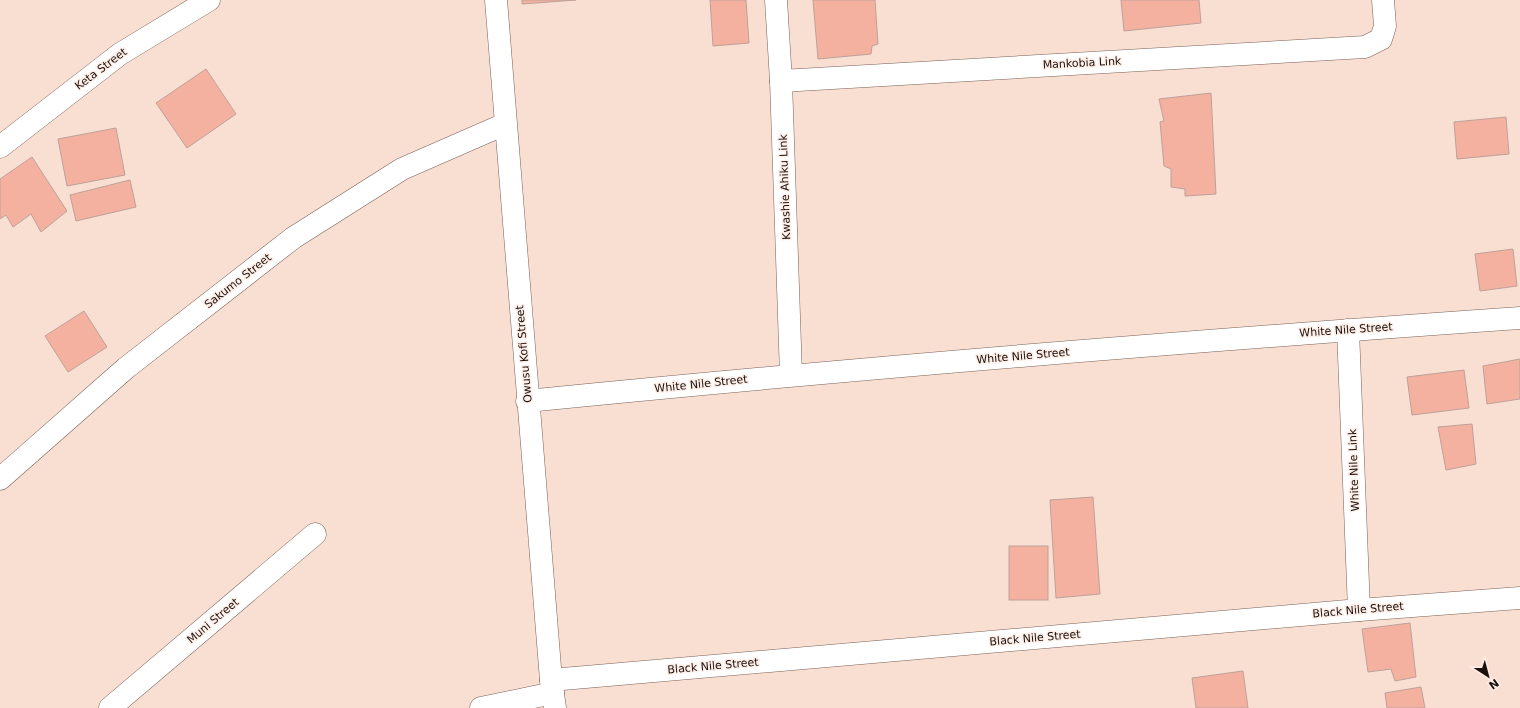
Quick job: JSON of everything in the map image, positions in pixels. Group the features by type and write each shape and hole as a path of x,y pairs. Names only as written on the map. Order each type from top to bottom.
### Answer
{"street":[{"name":"Keta Street","path":"0,147 120,54 209,0"},
{"name":"Owusu Kofi Street","path":"496,0 527,401 553,694"},
{"name":"Kwashie Ahiku Link","path":"776,0 781,81 791,375"},
{"name":"Mankobia Link","path":"781,81 1365,47 1381,39 1385,26 1383,0"},
{"name":"Sakumo Street","path":"0,479 126,368 293,238 402,169 505,124"},
{"name":"White Nile Street","path":"527,401 791,375 1348,330 1520,318"},
{"name":"White Nile Link","path":"1348,330 1359,610"},
{"name":"Muni Street","path":"110,708 315,534"},
{"name":"Black Nile Street","path":"481,708 553,694 1359,610 1520,598"}],"building":[{"path":"522,0 576,0 522,4"},
{"path":"710,0 746,0 749,43 713,46"},
{"path":"813,0 875,0 878,44 872,46 871,54 818,59"},
{"path":"1121,0 1199,0 1201,23 1124,31"},
{"path":"206,69 236,114 187,148 156,103"},
{"path":"1211,93 1216,194 1185,196 1185,189 1171,187 1171,169 1164,166 1160,122 1164,121 1159,99"},
{"path":"1506,117 1509,154 1457,159 1454,122"},
{"path":"116,128 125,175 67,186 58,139"},
{"path":"32,157 67,211 41,232 31,214 13,227 6,215 0,219 0,179"},
{"path":"130,180 136,207 76,221 70,195"},
{"path":"1513,249 1517,286 1480,291 1475,254"},
{"path":"84,311 107,347 68,372 45,336"},
{"path":"1520,359 1520,399 1487,404 1483,366"},
{"path":"1464,370 1469,408 1412,415 1407,377"},
{"path":"1472,424 1476,464 1446,470 1438,427"},
{"path":"1093,497 1100,594 1056,598 1050,500"},
{"path":"1009,546 1048,546 1048,600 1009,600"},
{"path":"1410,623 1416,677 1395,681 1391,669 1368,672 1362,629"},
{"path":"1243,671 1248,708 1196,708 1192,678"},
{"path":"1421,687 1425,708 1387,708 1385,693"}]}
